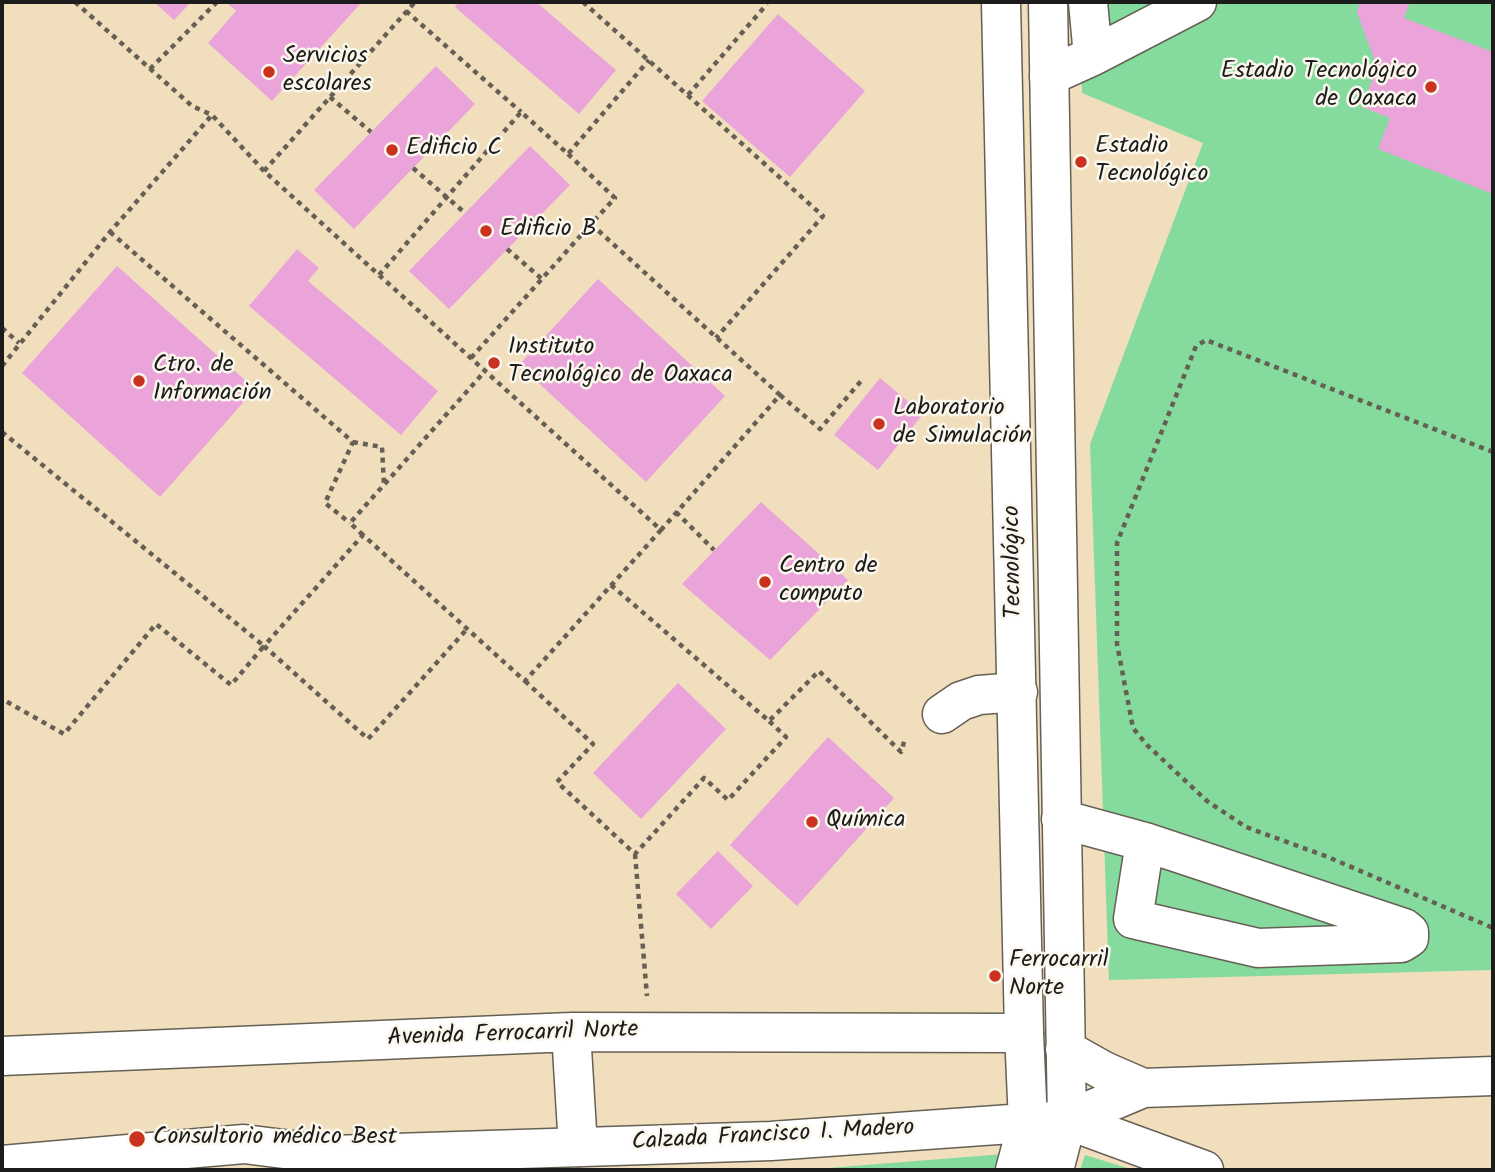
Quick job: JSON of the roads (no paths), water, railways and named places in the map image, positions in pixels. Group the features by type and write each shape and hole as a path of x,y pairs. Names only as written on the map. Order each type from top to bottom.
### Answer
{"main road":[{"name":"Tecnológico","path":"1001,2 1028,1122 1015,1170"},
{"name":"Tecnológico","path":"1048,2 1067,1120 1054,1170"},
{"path":"1088,2 1093,56"},
{"path":"1049,76 1197,2"},
{"path":"1015,572 1057,569"},
{"path":"942,714 961,701 979,695 1018,692"},
{"path":"1061,819 1145,842 1404,928 1409,932 1409,938 1401,943 1258,948 1133,919 1145,842"},
{"path":"570,1032 578,1147"},
{"name":"Avenida Ferrocarril Norte","path":"2,1056 570,1032 1024,1033"},
{"path":"1065,1049 1104,1072 1143,1088"},
{"path":"1067,1120 1143,1088 1493,1076"},
{"name":"Calzada Francisco I. Madero","path":"2,1165 244,1144 332,1155 771,1140 1067,1120 1204,1170"},
{"name":"Calzada Francisco I. Madero","path":"294,1170 332,1155"}],"place":[{"name":"Servicios escolares","path":"269,72"},
{"name":"Estadio Tecnológico de Oaxaca","path":"1431,87"},
{"name":"Edificio C","path":"392,150"},
{"name":"Estadio Tecnológico","path":"1081,162"},
{"name":"Edificio B","path":"486,231"},
{"name":"Instituto Tecnológico de Oaxaca","path":"494,363"},
{"name":"Ctro. de Información","path":"139,381"},
{"name":"Laboratorio de Simulación","path":"879,424"},
{"name":"Centro de computo","path":"765,582"},
{"name":"Química","path":"812,822"},
{"name":"Ferrocarril Norte","path":"995,976"},
{"name":"Consultorio médico Best","path":"137,1139"}]}
